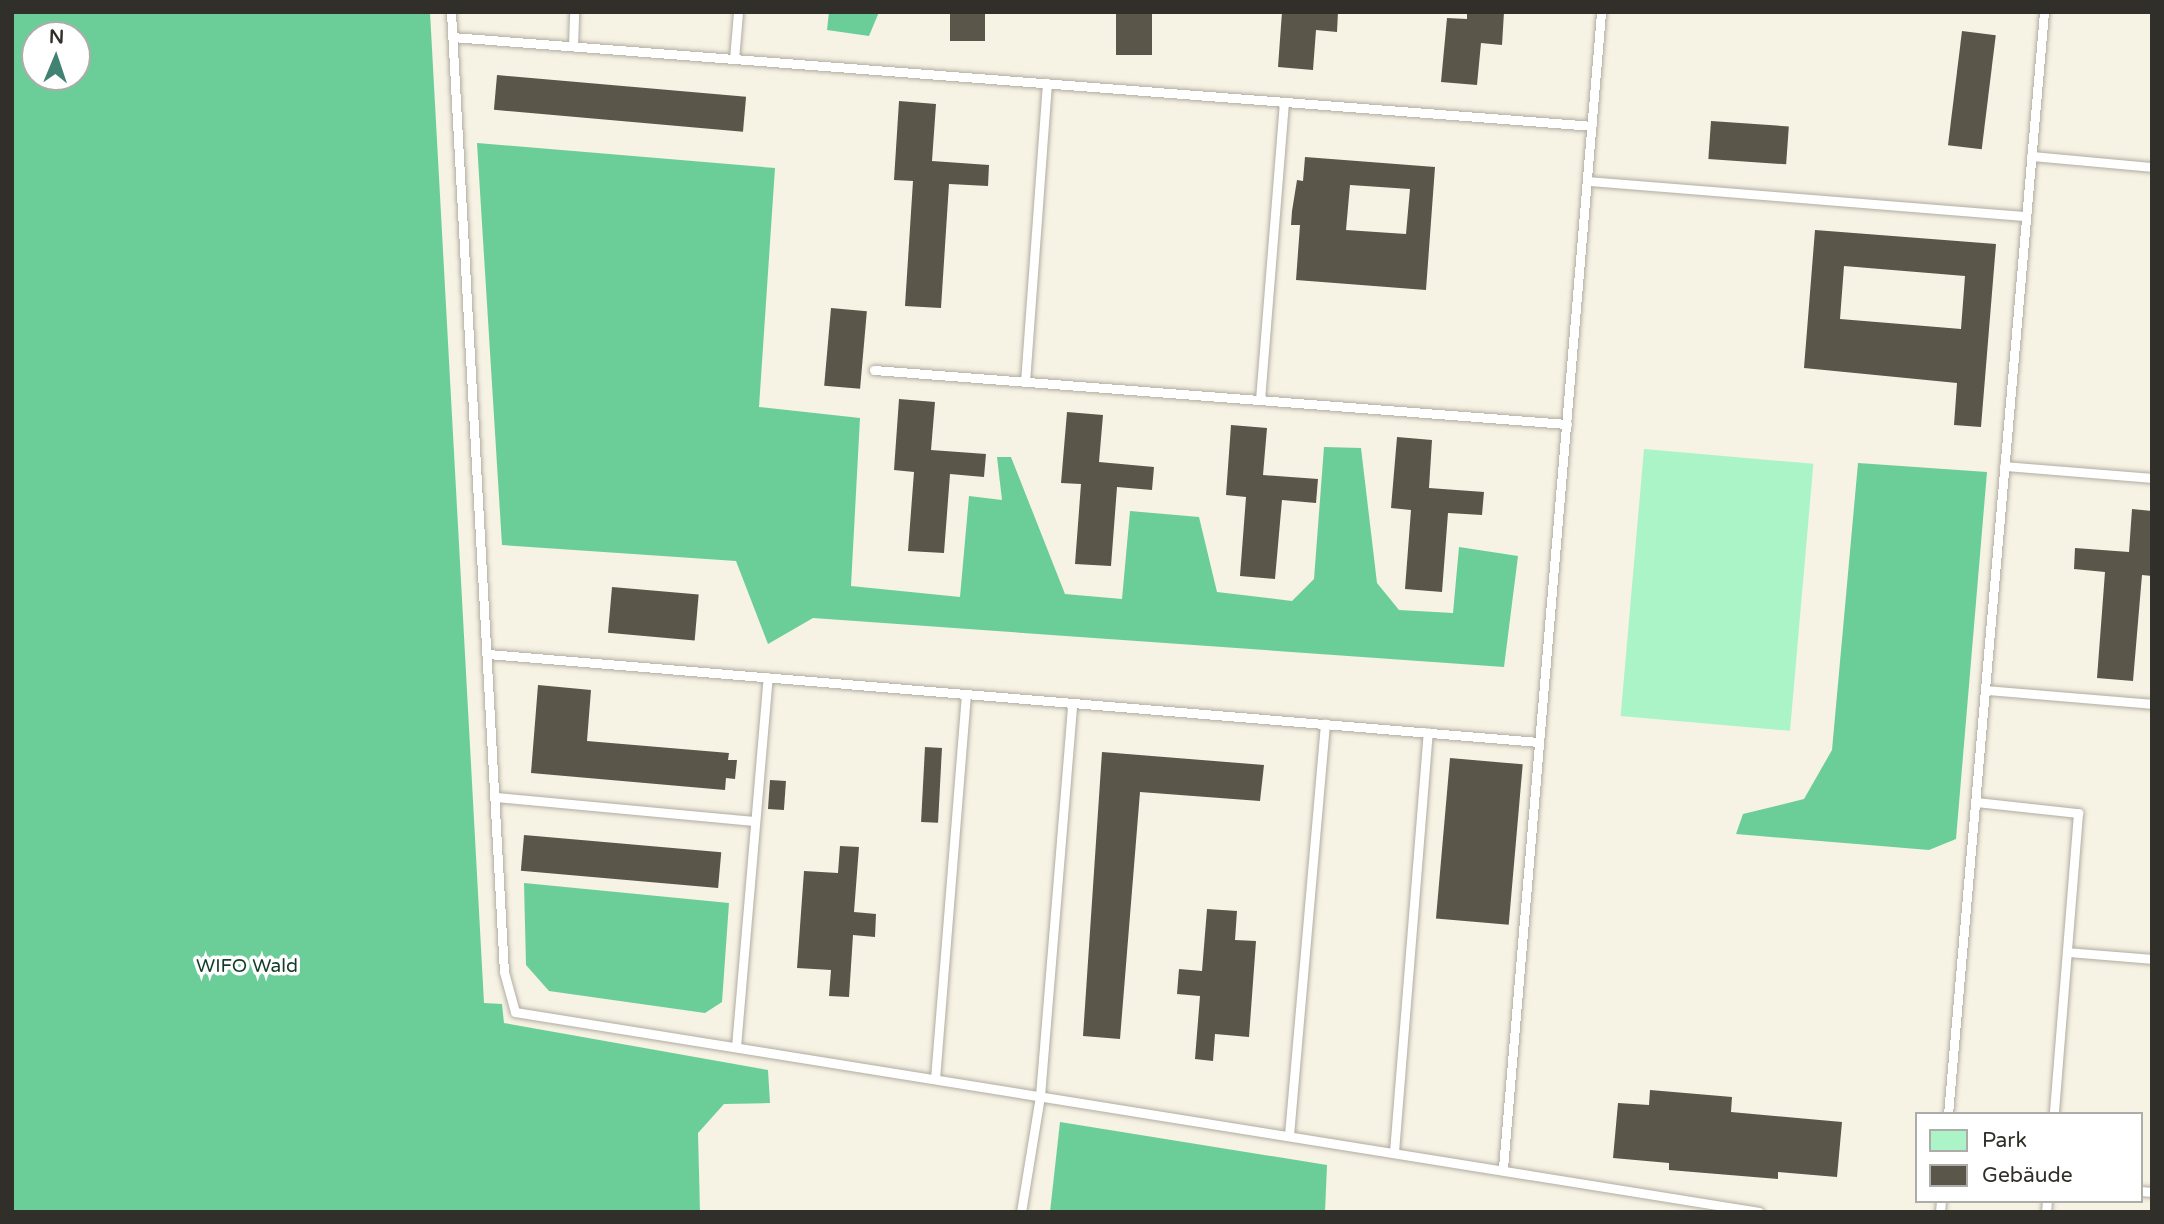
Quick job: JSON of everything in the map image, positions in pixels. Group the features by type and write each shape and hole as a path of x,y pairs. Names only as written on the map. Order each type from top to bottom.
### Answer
{"lane":[{"path":"451,12 504,972 515,1012 1503,1168 1759,1212"},
{"path":"573,46 574,12"},
{"path":"734,59 738,12"},
{"path":"1503,1168 1601,12"},
{"path":"1948,1112 2044,12"},
{"path":"452,37 1592,126"},
{"path":"1025,382 1047,83"},
{"path":"1260,400 1284,102"},
{"path":"2031,156 2152,167"},
{"path":"1588,181 2026,216"},
{"path":"874,370 1567,424"},
{"path":"2004,466 2152,478"},
{"path":"488,654 1539,742"},
{"path":"736,1048 768,677"},
{"path":"1986,690 2152,704"},
{"path":"935,1079 966,694"},
{"path":"1021,1212 1040,1096 1072,703"},
{"path":"1289,1135 1325,724"},
{"path":"1394,1152 1428,732"},
{"path":"495,797 755,821"},
{"path":"1976,802 2078,813 2054,1112"},
{"path":"2067,952 2152,959"}],"green space":[{"name":"WIFO Wald","path":"12,12 430,12 484,1003 502,1004 504,1023 768,1070 770,1103 724,1104 698,1133 700,1212 12,1212"},
{"path":"829,12 879,12 869,36 827,30"},
{"path":"477,143 775,168 759,407 860,418 851,586 960,597 969,496 1002,500 997,457 1011,457 1065,594 1122,599 1130,511 1199,517 1217,592 1292,601 1314,579 1324,447 1361,448 1377,583 1399,610 1453,613 1459,547 1518,556 1504,667 813,618 768,644 736,561 502,545"},
{"path":"1644,449 1813,464 1790,731 1621,716"},
{"path":"1858,463 1987,472 1956,839 1929,850 1736,834 1743,814 1804,799 1832,750"},
{"path":"524,883 729,903 722,1002 705,1013 549,991 526,965"},
{"path":"1060,1122 1327,1165 1325,1212 1050,1212"}],"building":[{"path":"950,12 985,12 985,41 950,41"},
{"path":"1116,12 1152,12 1152,55 1116,55"},
{"path":"1282,12 1338,12 1337,32 1316,30 1313,70 1278,67"},
{"path":"1467,12 1504,12 1502,45 1481,43 1477,85 1441,82 1447,18 1467,19"},
{"path":"1962,31 1996,35 1982,149 1948,145"},
{"path":"497,75 746,97 743,132 494,110"},
{"path":"899,101 936,104 932,161 989,165 988,186 949,184 941,308 905,306 913,181 894,180"},
{"path":"1711,121 1789,126 1786,164 1708,159"},
{"path":"1305,157 1435,167 1426,290 1296,280 1300,225 1291,225 1297,180 1303,181","holes":["1350,185 1410,189 1406,234 1346,230"]},
{"path":"1815,230 1996,244 1981,427 1954,425 1957,383 1804,368","holes":["1844,266 1965,276 1961,329 1840,319"]},
{"path":"831,308 867,311 860,389 824,386"},
{"path":"899,399 935,402 931,450 986,454 984,477 950,474 944,553 908,551 914,472 894,470"},
{"path":"1067,412 1103,415 1099,462 1154,467 1152,490 1117,487 1111,566 1075,564 1081,484 1061,483"},
{"path":"1231,425 1267,428 1263,475 1318,479 1316,503 1282,500 1275,579 1240,576 1246,497 1226,495"},
{"path":"1397,437 1432,440 1429,488 1484,492 1482,515 1448,513 1442,592 1405,589 1411,510 1391,508"},
{"path":"2132,509 2152,511 2152,576 2142,575 2133,681 2097,678 2105,572 2074,569 2075,548 2129,552"},
{"path":"612,587 699,595 695,640 608,633"},
{"path":"538,685 591,690 587,741 729,753 728,760 737,760 735,779 726,778 725,790 531,773"},
{"path":"925,747 942,748 938,823 921,822"},
{"path":"1102,752 1264,765 1260,801 1140,792 1120,1039 1083,1036"},
{"path":"1450,758 1523,764 1509,925 1436,918"},
{"path":"770,780 786,781 784,810 768,809"},
{"path":"524,835 721,852 718,888 521,871"},
{"path":"840,846 859,847 854,912 876,914 875,937 853,935 849,997 829,996 831,970 797,968 804,871 838,873"},
{"path":"1207,909 1237,911 1235,940 1256,941 1249,1037 1215,1034 1213,1061 1195,1059 1200,996 1177,994 1179,969 1202,971"},
{"path":"1650,1090 1732,1097 1731,1112 1842,1122 1837,1177 1778,1172 1778,1179 1669,1170 1669,1163 1613,1158 1618,1103 1649,1105"}]}
